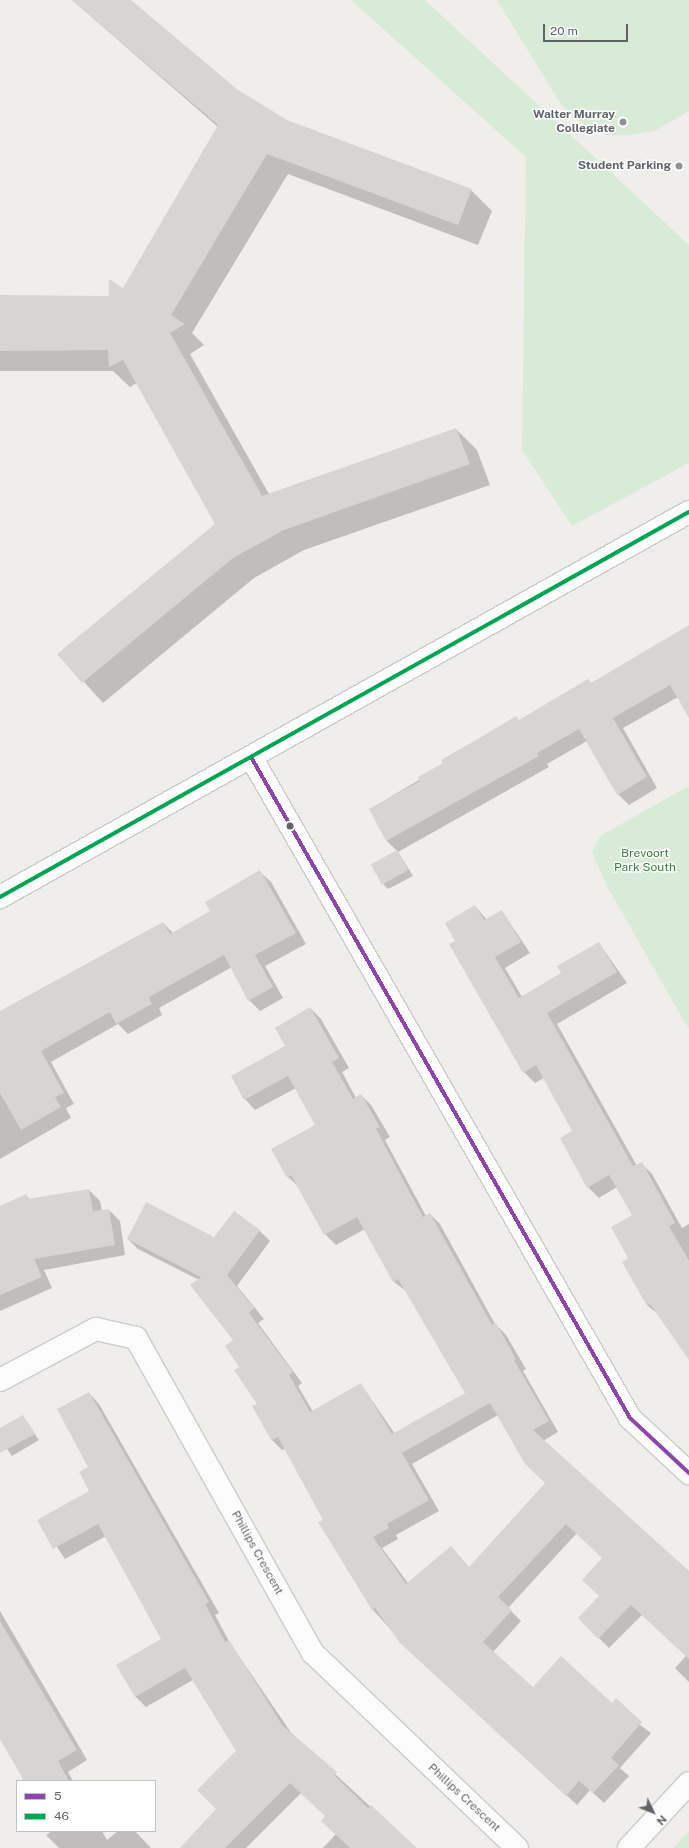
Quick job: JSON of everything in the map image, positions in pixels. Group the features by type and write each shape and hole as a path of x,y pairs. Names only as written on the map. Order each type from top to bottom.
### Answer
{"street":[{"path":"0,897 689,512"},
{"path":"251,757 630,1418 689,1473"},
{"name":"Phillips Crescent","path":"0,1380 96,1329 136,1338 314,1653 518,1848"},
{"path":"629,1848 689,1783"}],"green space":[{"path":"351,0 425,0 689,245 689,463 572,526 522,450 526,157"},
{"name":"Walter Murray Collegiate","path":"497,0 689,0 689,111 654,131 628,135 605,135 582,123 562,106"},
{"name":"Brevoort Park South","path":"689,786 689,1030 607,886 592,852 600,836"},
{"path":"689,1831 689,1848 673,1848"}],"building":[{"path":"72,0 131,0 238,90 287,120 472,189 458,225 267,154 171,315 185,324 170,333 262,496 456,428 470,464 284,530 233,558 82,683 57,654 215,524 123,360 109,367 108,350 0,351 0,295 109,296 109,279 123,288 218,125"},
{"path":"689,625 689,718 670,685 613,718 647,777 617,795 579,729 537,753 539,756 386,841 369,809 420,781 418,777 443,763 441,760 516,716 519,720 588,679 591,683"},
{"path":"397,850 408,870 382,885 371,865"},
{"path":"260,870 296,933 255,955 273,987 248,1001 224,955 149,997 152,1004 116,1024 110,1012 41,1051 64,1093 55,1097 61,1107 21,1130 0,1093 0,1011 163,922 170,934 210,911 205,902"},
{"path":"475,905 484,920 502,910 521,942 495,957 519,998 561,973 557,966 599,942 617,972 547,1013 633,1166 642,1162 675,1223 669,1226 689,1261 689,1360 650,1304 647,1306 622,1262 628,1258 611,1227 632,1215 609,1175 587,1188 560,1138 572,1131 536,1065 523,1073 449,944 455,941 445,923"},
{"path":"310,1007 339,1058 332,1062 353,1099 361,1094 380,1127 376,1129 423,1217 430,1213 492,1325 496,1323 516,1359 514,1360 549,1421 533,1430 689,1571 689,1659 631,1605 598,1639 578,1618 599,1596 582,1580 602,1558 566,1524 498,1597 512,1610 483,1642 533,1687 561,1656 612,1703 616,1698 642,1722 611,1758 619,1765 593,1793 579,1781 566,1796 400,1643 375,1608 372,1610 318,1522 323,1520 278,1437 271,1440 252,1406 257,1404 234,1370 239,1367 225,1346 233,1340 190,1285 201,1277 127,1239 146,1202 214,1237 234,1211 260,1230 227,1275 254,1308 249,1313 293,1372 289,1375 310,1412 361,1383 392,1434 465,1393 398,1279 393,1282 357,1217 324,1235 291,1175 287,1178 271,1149 315,1125 288,1076 244,1100 231,1076 285,1046 275,1028","holes":["490,1403 525,1464 545,1483 469,1567 451,1546 406,1584 373,1537 389,1528 387,1524 429,1500 402,1453"]},
{"path":"89,1189 93,1211 109,1209 115,1245 34,1259 42,1277 0,1295 0,1206 26,1194 28,1199"},
{"path":"89,1392 209,1602 205,1604 225,1642 229,1640 282,1725 337,1772 334,1775 368,1808 371,1805 417,1848 350,1848 321,1821 325,1816 290,1783 225,1848 180,1848 216,1809 197,1790 236,1751 185,1668 135,1697 116,1665 161,1639 98,1524 53,1549 37,1520 89,1491 79,1472 88,1467 57,1409"},
{"path":"23,1415 35,1434 0,1453 0,1428"},
{"path":"0,1621 77,1750 58,1761 68,1780 23,1780 0,1739"}],"transit line":[{"name":"46","path":"0,897 689,512"},
{"name":"5","path":"251,757 630,1418 689,1473"}],"place":[{"name":"Walter Murray Collegiate","path":"623,122"},
{"name":"Student Parking","path":"679,166"}]}
